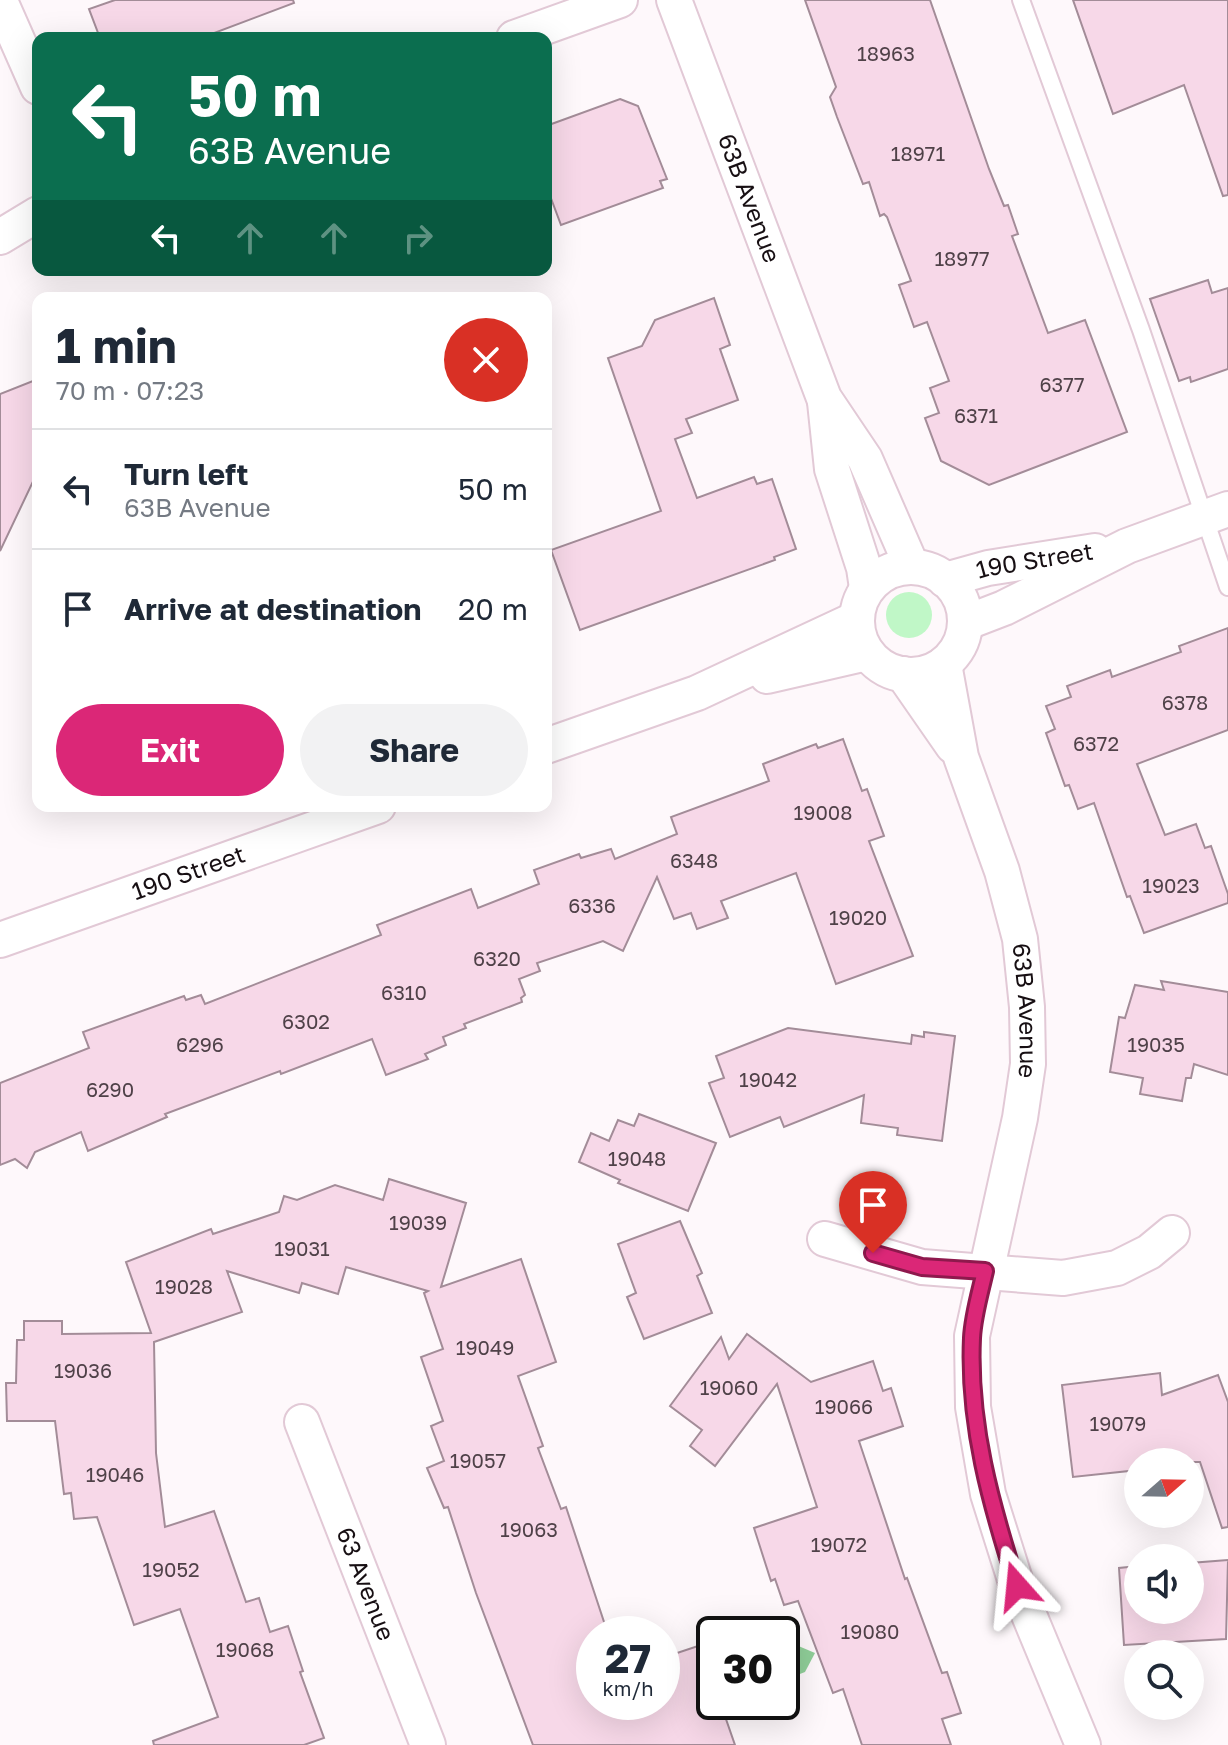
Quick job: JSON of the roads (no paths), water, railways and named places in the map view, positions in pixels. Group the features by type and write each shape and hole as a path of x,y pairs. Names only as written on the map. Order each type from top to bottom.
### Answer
{"street":[{"path":"531,32 620,0"},
{"name":"63B Avenue","path":"674,0 824,398 865,459 912,567"},
{"path":"0,1 32,73"},
{"path":"0,237 32,218"},
{"name":"63B Avenue","path":"824,398 832,469 864,568 862,604"},
{"name":"190 Street","path":"965,623 1004,608 1127,546 1215,513"},
{"name":"190 Street","path":"945,580 988,568 1127,546"},
{"path":"697,693 862,604 884,573 902,566 921,567 939,574 953,586 962,602 963,637 956,652 944,664 929,672 894,673 879,665 867,653 859,638 862,604"},
{"path":"552,744 697,693 867,653"},
{"name":"63B Avenue","path":"944,664 961,757 1002,871 1020,939 1027,1007 1028,1064 1020,1118 972,1336 973,1407 988,1494 1017,1586 1083,1745"},
{"name":"63B Avenue","path":"903,674 961,757"},
{"name":"190 Street","path":"0,940 361,812"},
{"path":"825,1239 922,1267 1063,1278 1117,1268 1149,1252 1172,1233"},
{"name":"63 Avenue","path":"302,1422 428,1745"}],"lane":[{"path":"1021,0 1141,330 1215,513 1228,587"}]}
